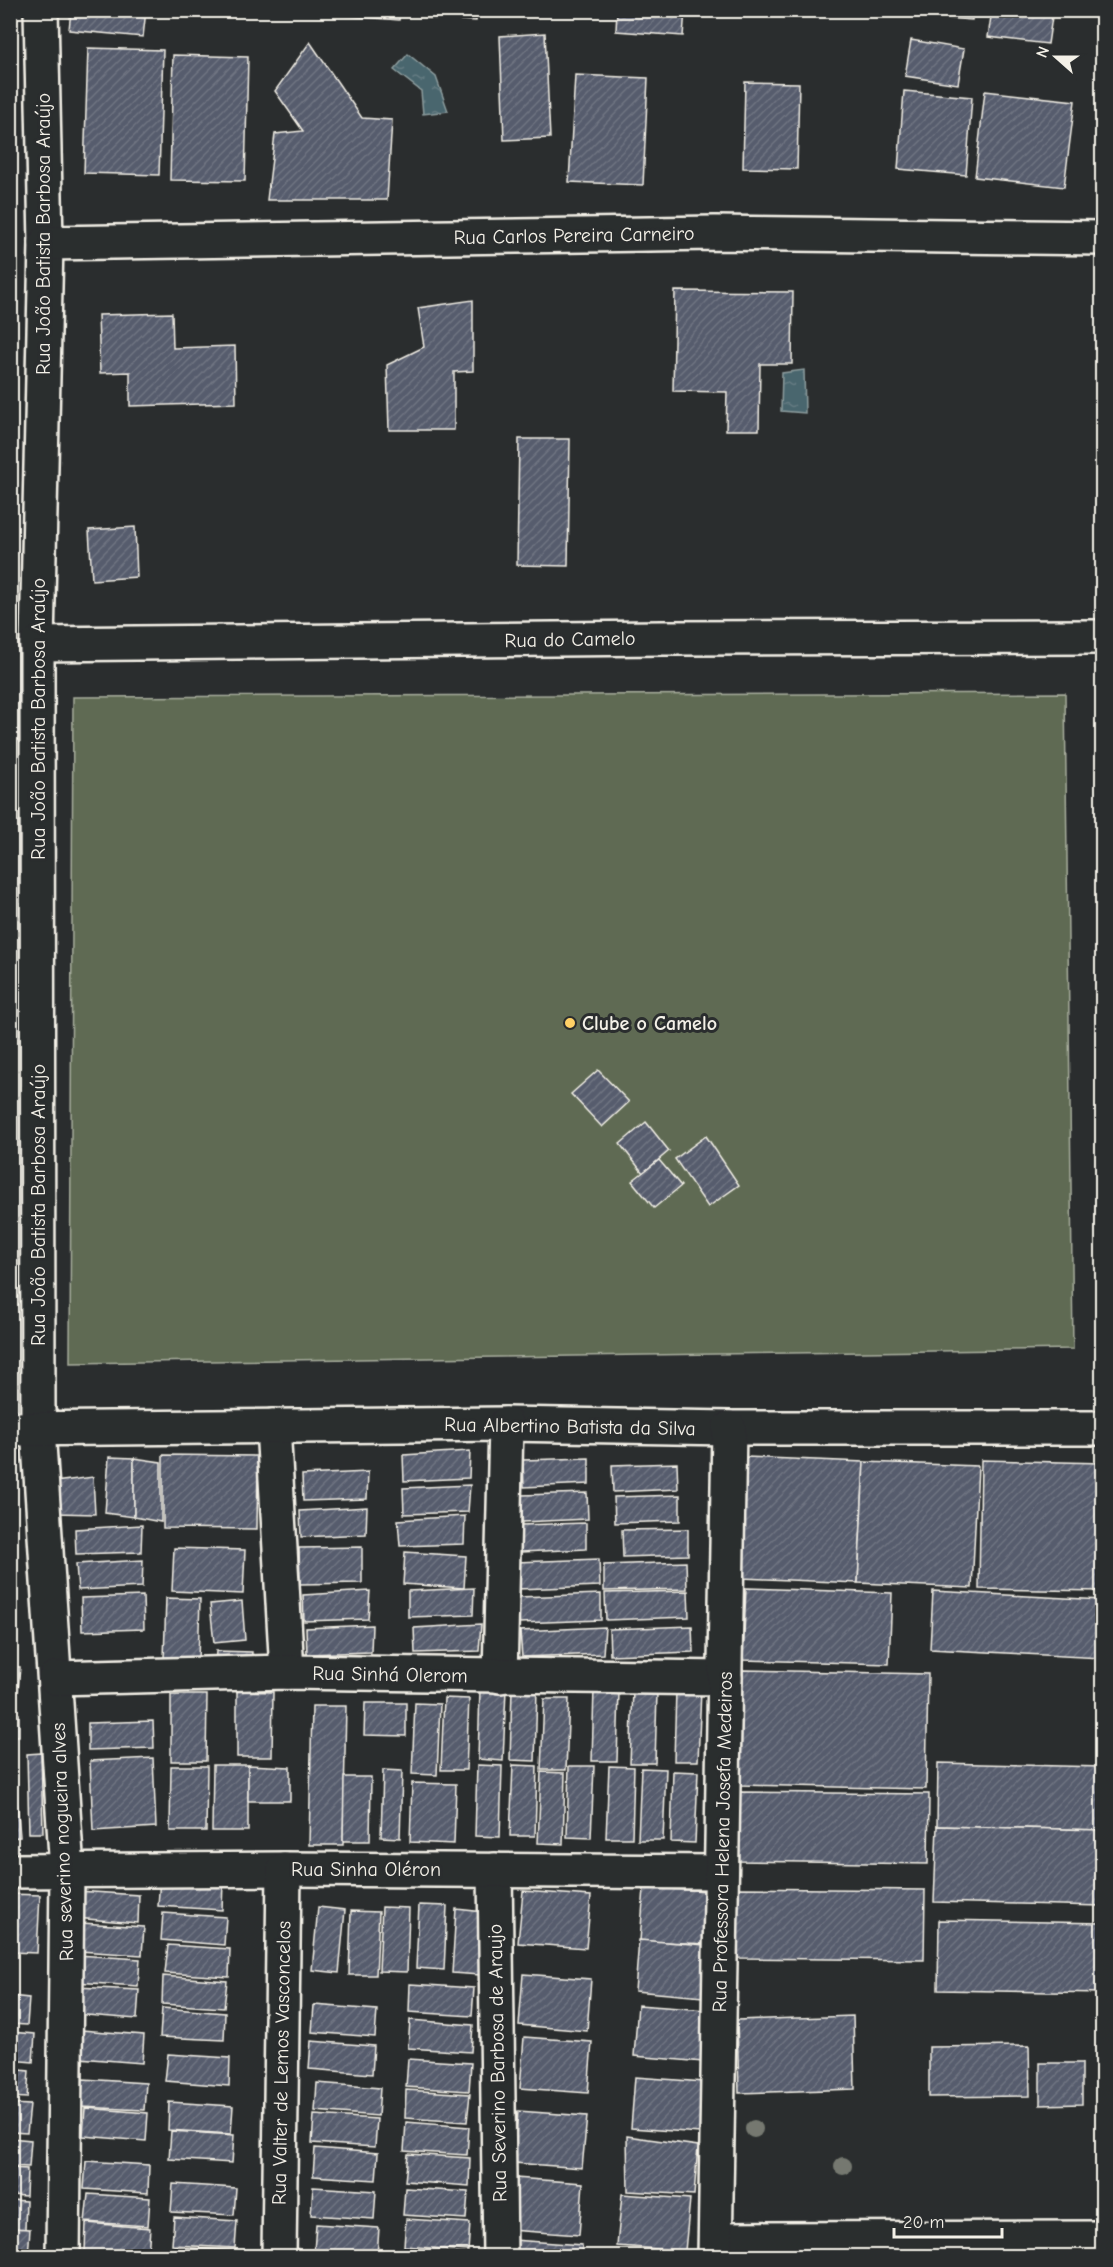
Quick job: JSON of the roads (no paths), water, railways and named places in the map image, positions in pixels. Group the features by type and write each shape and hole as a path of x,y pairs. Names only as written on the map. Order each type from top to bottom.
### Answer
{"street":[{"name":"Rua João Batista Barbosa Araújo","path":"24,1429 24,1011 37,644 46,243 41,10"},
{"name":"Rua Carlos Pereira Carneiro","path":"46,243 715,233 1102,238"},
{"name":"Rua do Camelo","path":"37,644 651,638 1102,637"},
{"name":"Rua Albertino Batista da Silva","path":"24,1429 506,1424 729,1428 1102,1428"},
{"path":"500,1676 506,1424"},
{"path":"273,1426 287,1672"},
{"name":"Rua Professora Helena Josefa Medeiros","path":"715,2248 729,1428"},
{"name":"Rua severino nogueira alves","path":"24,1429 56,1678 67,1871 63,2256"},
{"name":"Rua Sinhá Olerom","path":"56,1678 287,1672 725,1678"},
{"name":"Rua Sinha Oléron","path":"10,1871 284,1869 722,1872"},
{"name":"Rua Valter de Lemos Vasconcelos","path":"279,2256 284,1869"},
{"name":"Rua Severino Barbosa de Araujo","path":"495,1870 500,2256"},
{"path":"715,2248 1102,2238"}],"water":[{"path":"408,54 436,77 448,111 423,114 421,91 394,70"},
{"path":"804,370 805,413 781,411 782,373"}],"place":[{"name":"Clube o Camelo","path":"570,1023"}]}
